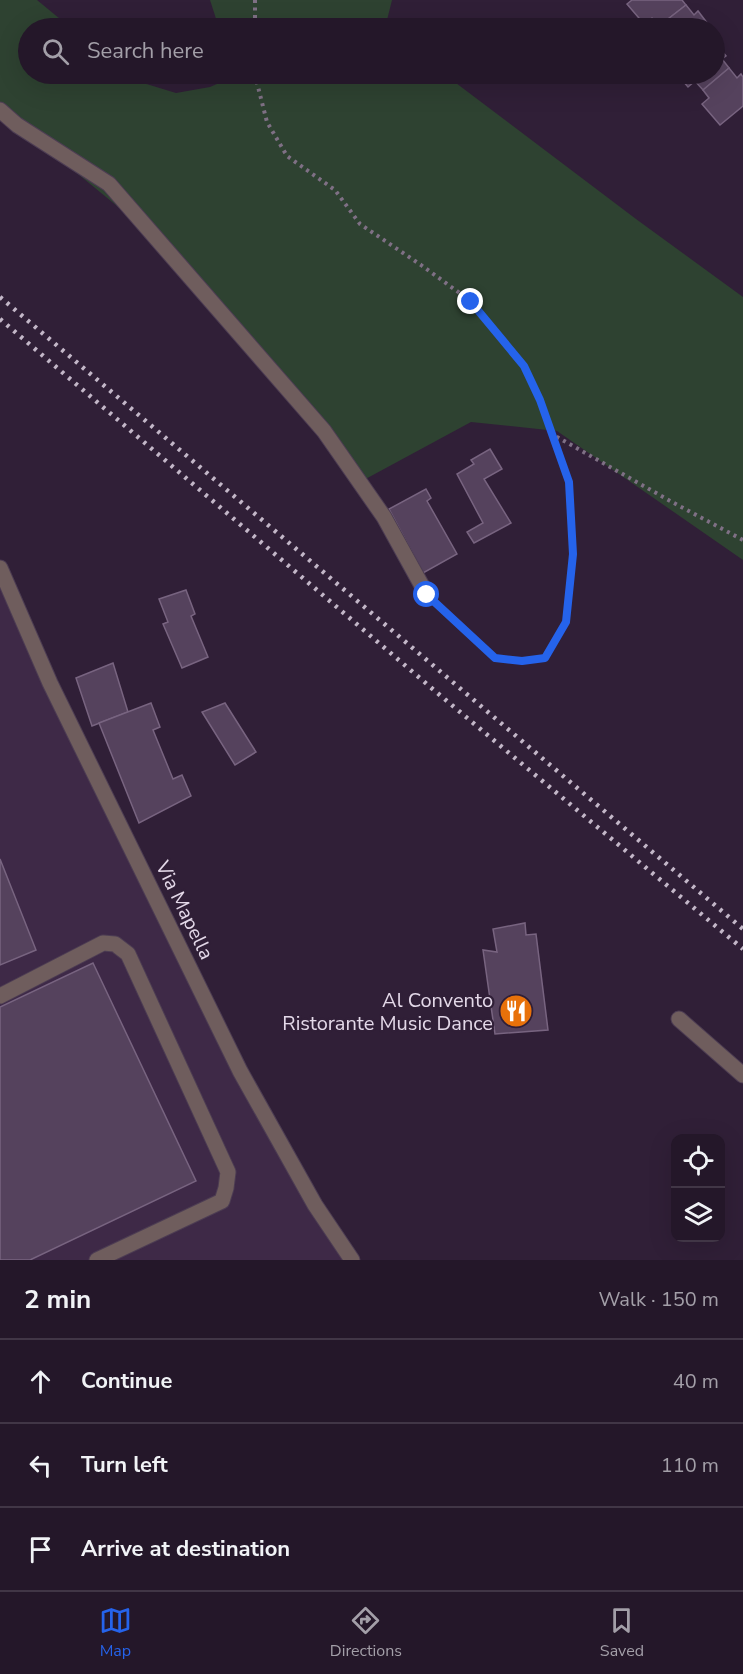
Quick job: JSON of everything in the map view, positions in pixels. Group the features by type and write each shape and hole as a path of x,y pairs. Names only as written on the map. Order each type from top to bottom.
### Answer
{"street":[{"path":"0,110 17,125 109,184 324,431 384,518 427,595"},
{"name":"Via Mapella","path":"0,568 50,683 240,1071 315,1205 352,1260"},
{"path":"0,996 103,943 115,944 128,954 228,1172 222,1201 97,1260"},
{"path":"679,1019 743,1075"}],"path":[{"path":"255,0 255,18"},
{"path":"258,84 267,122 287,156 335,190 360,224 471,302 524,366 540,400 569,482 573,554 566,622 545,658 522,661 495,658 427,595"},
{"path":"550,433 743,540"}],"shaded area":[{"path":"0,568 240,1071 352,1260 0,1260"}],"green space":[{"path":"0,0 37,0 59,18 18,18 18,84 146,84 176,93 217,84 457,84 743,297 743,560 557,431 471,422 360,482 156,238 0,110"},
{"path":"210,0 392,0 388,18 216,18"}],"building":[{"path":"632,0 682,0 686,5 669,18 639,18 627,4"},
{"path":"686,5 694,15 698,11 703,18 669,18"},
{"path":"729,68 737,78 741,74 743,77 743,106 720,125 702,104 709,98 703,90 710,84 725,84 725,71"},
{"path":"698,84 710,84 703,90"},
{"path":"490,449 502,469 484,479 511,523 474,543 467,532 483,523 457,474 474,464 471,460"},
{"path":"426,489 431,498 427,501 457,554 423,573 389,509"},
{"path":"186,590 195,614 191,616 208,657 182,668 163,624 168,622 159,599"},
{"path":"113,663 128,712 92,726 76,678"},
{"path":"151,703 160,727 153,730 173,779 182,775 191,796 139,823 99,723"},
{"path":"225,703 256,752 235,765 202,712"},
{"path":"0,859 36,950 0,965"},
{"path":"525,923 526,935 536,934 548,1030 495,1034 483,950 497,952 493,929"},
{"path":"93,963 196,1181 30,1260 0,1260 0,1007"}],"railway":[{"path":"0,297 743,929"},
{"path":"0,319 435,691 743,949"}],"place":[{"name":"Al Convento Ristorante Music Dance","path":"516,1011"}],"route":[{"path":"427,595 495,658 522,661 545,658 566,622 573,554 569,482 540,400 524,366 471,302"}]}
